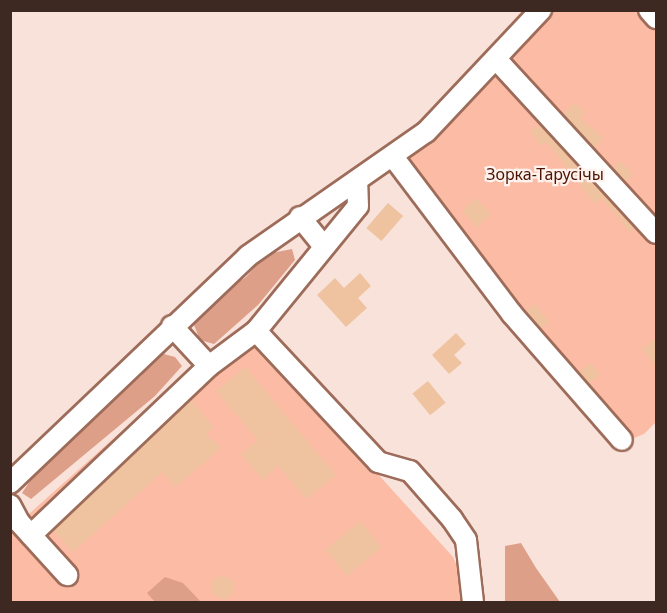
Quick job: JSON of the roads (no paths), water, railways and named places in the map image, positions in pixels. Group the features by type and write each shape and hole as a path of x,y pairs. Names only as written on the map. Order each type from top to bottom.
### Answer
{"street":[{"path":"10,483 248,256 300,217 394,158 426,132 541,10"},
{"path":"649,10 657,18"},
{"path":"496,59 657,233"},
{"path":"394,158 512,314 622,440"},
{"path":"31,535 209,366 256,331 358,206 357,181"},
{"path":"300,217 324,247"},
{"path":"172,326 209,366"},
{"path":"256,331 378,462 410,471 452,519 466,540 473,603"},
{"path":"10,505 31,535 67,575"}],"park label":[{"name":"Зорка-Тарусічы","path":"545,174"}]}
